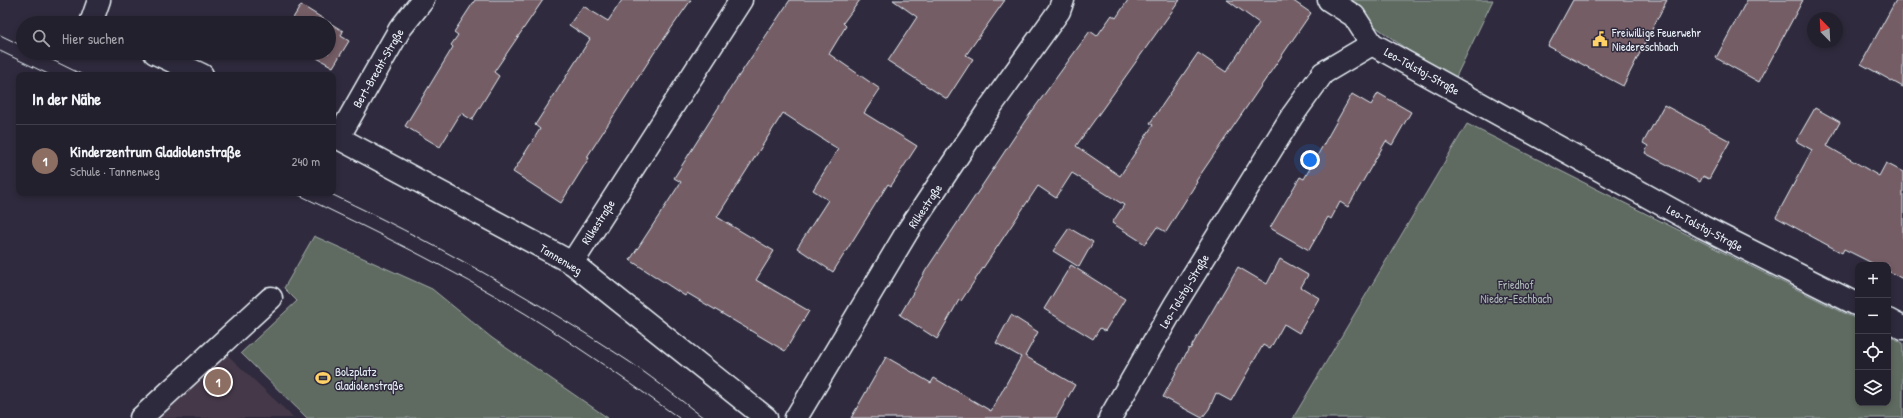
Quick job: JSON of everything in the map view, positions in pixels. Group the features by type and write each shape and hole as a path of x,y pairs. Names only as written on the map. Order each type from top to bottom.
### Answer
{"street":[{"path":"93,16 99,0"},
{"name":"Bert-Brecht-Straße","path":"336,134 400,29 423,0"},
{"name":"Rilkestraße","path":"572,263 741,0"},
{"name":"Rilkestraße","path":"796,418 907,232 991,106 1059,11 1063,0"},
{"path":"1329,0 1354,16 1372,44"},
{"name":"Leo-Tolstoj-Straße","path":"1110,418 1176,303 1292,116 1323,73 1372,44 1703,227 1855,303"},
{"path":"170,60 196,72"},
{"name":"Tannenweg","path":"336,137 572,263 766,418"},
{"path":"141,418 271,298"},
{"path":"1891,322 1903,328"}],"shaded area":[{"path":"218,346 294,418 141,418"}],"green space":[{"path":"1339,0 1493,0 1453,83"},
{"name":"Friedhof Nieder-Eschbach","path":"1467,124 1855,318 1855,406 1891,406 1891,337 1903,343 1903,418 1293,418"},
{"path":"314,236 432,289 492,338 608,418 307,418 241,353 297,301 284,288"}],"building":[{"path":"475,0 543,0 494,72 499,76 472,120 461,113 440,147 405,126 453,47 451,45 458,35 454,32"},
{"path":"622,0 691,0 654,53 587,157 589,158 561,203 513,172 540,129 535,125 590,39 569,25 583,6 608,21"},
{"path":"790,0 860,0 843,23 846,26 829,54 880,89 864,113 917,146 891,186 888,184 833,272 797,248 828,200 813,190 838,149 783,113 717,217 774,251 756,280 809,311 785,351 687,293 685,296 630,260 681,182 674,178 732,86"},
{"path":"893,0 1005,0 966,55 973,59 947,99 888,61 917,17"},
{"path":"1128,0 1180,0 1076,146 1120,176 1153,125 1150,123 1198,53 1226,72 1259,23 1227,0 1292,0 1311,13 1196,181 1197,182 1166,232 1157,227 1145,244 1112,223 1124,205 1072,173 1056,198 1038,186 961,301 959,300 937,339 900,315 926,270 1025,121 1090,31 1097,36 1112,15 1116,18"},
{"name":"Freiwillige Feuerwehr Niedereschbach","path":"1573,0 1667,0 1623,86 1548,46"},
{"path":"1747,0 1803,0 1759,82 1716,58"},
{"path":"1896,0 1903,0 1903,87 1861,64"},
{"path":"301,5 319,16 294,16"},
{"path":"336,27 343,31 341,36 349,41 333,67 320,60 336,60"},
{"path":"1378,93 1411,112 1392,145 1386,141 1348,207 1340,202 1331,219 1328,217 1309,250 1270,228 1300,177 1304,179 1352,94 1371,105"},
{"path":"1664,105 1730,141 1709,179 1703,176 1700,182 1645,153 1648,146 1643,143"},
{"path":"1815,108 1840,122 1827,146 1879,176 1886,163 1903,172 1903,279 1891,273 1891,262 1870,262 1844,249 1842,253 1776,217 1812,150 1796,141"},
{"path":"1069,228 1093,242 1079,267 1053,251"},
{"path":"1280,259 1308,275 1301,287 1319,298 1299,333 1284,324 1270,349 1263,345 1231,401 1216,393 1209,409 1202,418 1163,397 1189,348 1190,349 1238,267 1267,284"},
{"path":"1071,265 1125,299 1105,331 1100,328 1093,339 1044,309"},
{"path":"1011,315 1038,332 1025,356 1075,385 1056,418 851,418 886,357 931,383 934,378 991,411 1021,357 996,343"}],"tram line":[{"path":"0,35 16,43"},
{"path":"0,51 16,59"},
{"path":"19,60 44,72"},
{"path":"52,60 77,72"},
{"path":"301,196 412,251 498,297 585,352 679,418"},
{"path":"335,196 441,249 584,332 630,362 704,418"}],"place":[{"name":"Freiwillige Feuerwehr Niedereschbach","path":"1600,39"},
{"name":"Bolzplatz Gladiolenstraße","path":"323,378"},
{"name":"Kinderzentrum Gladiolenstraße","path":"218,382"}]}
